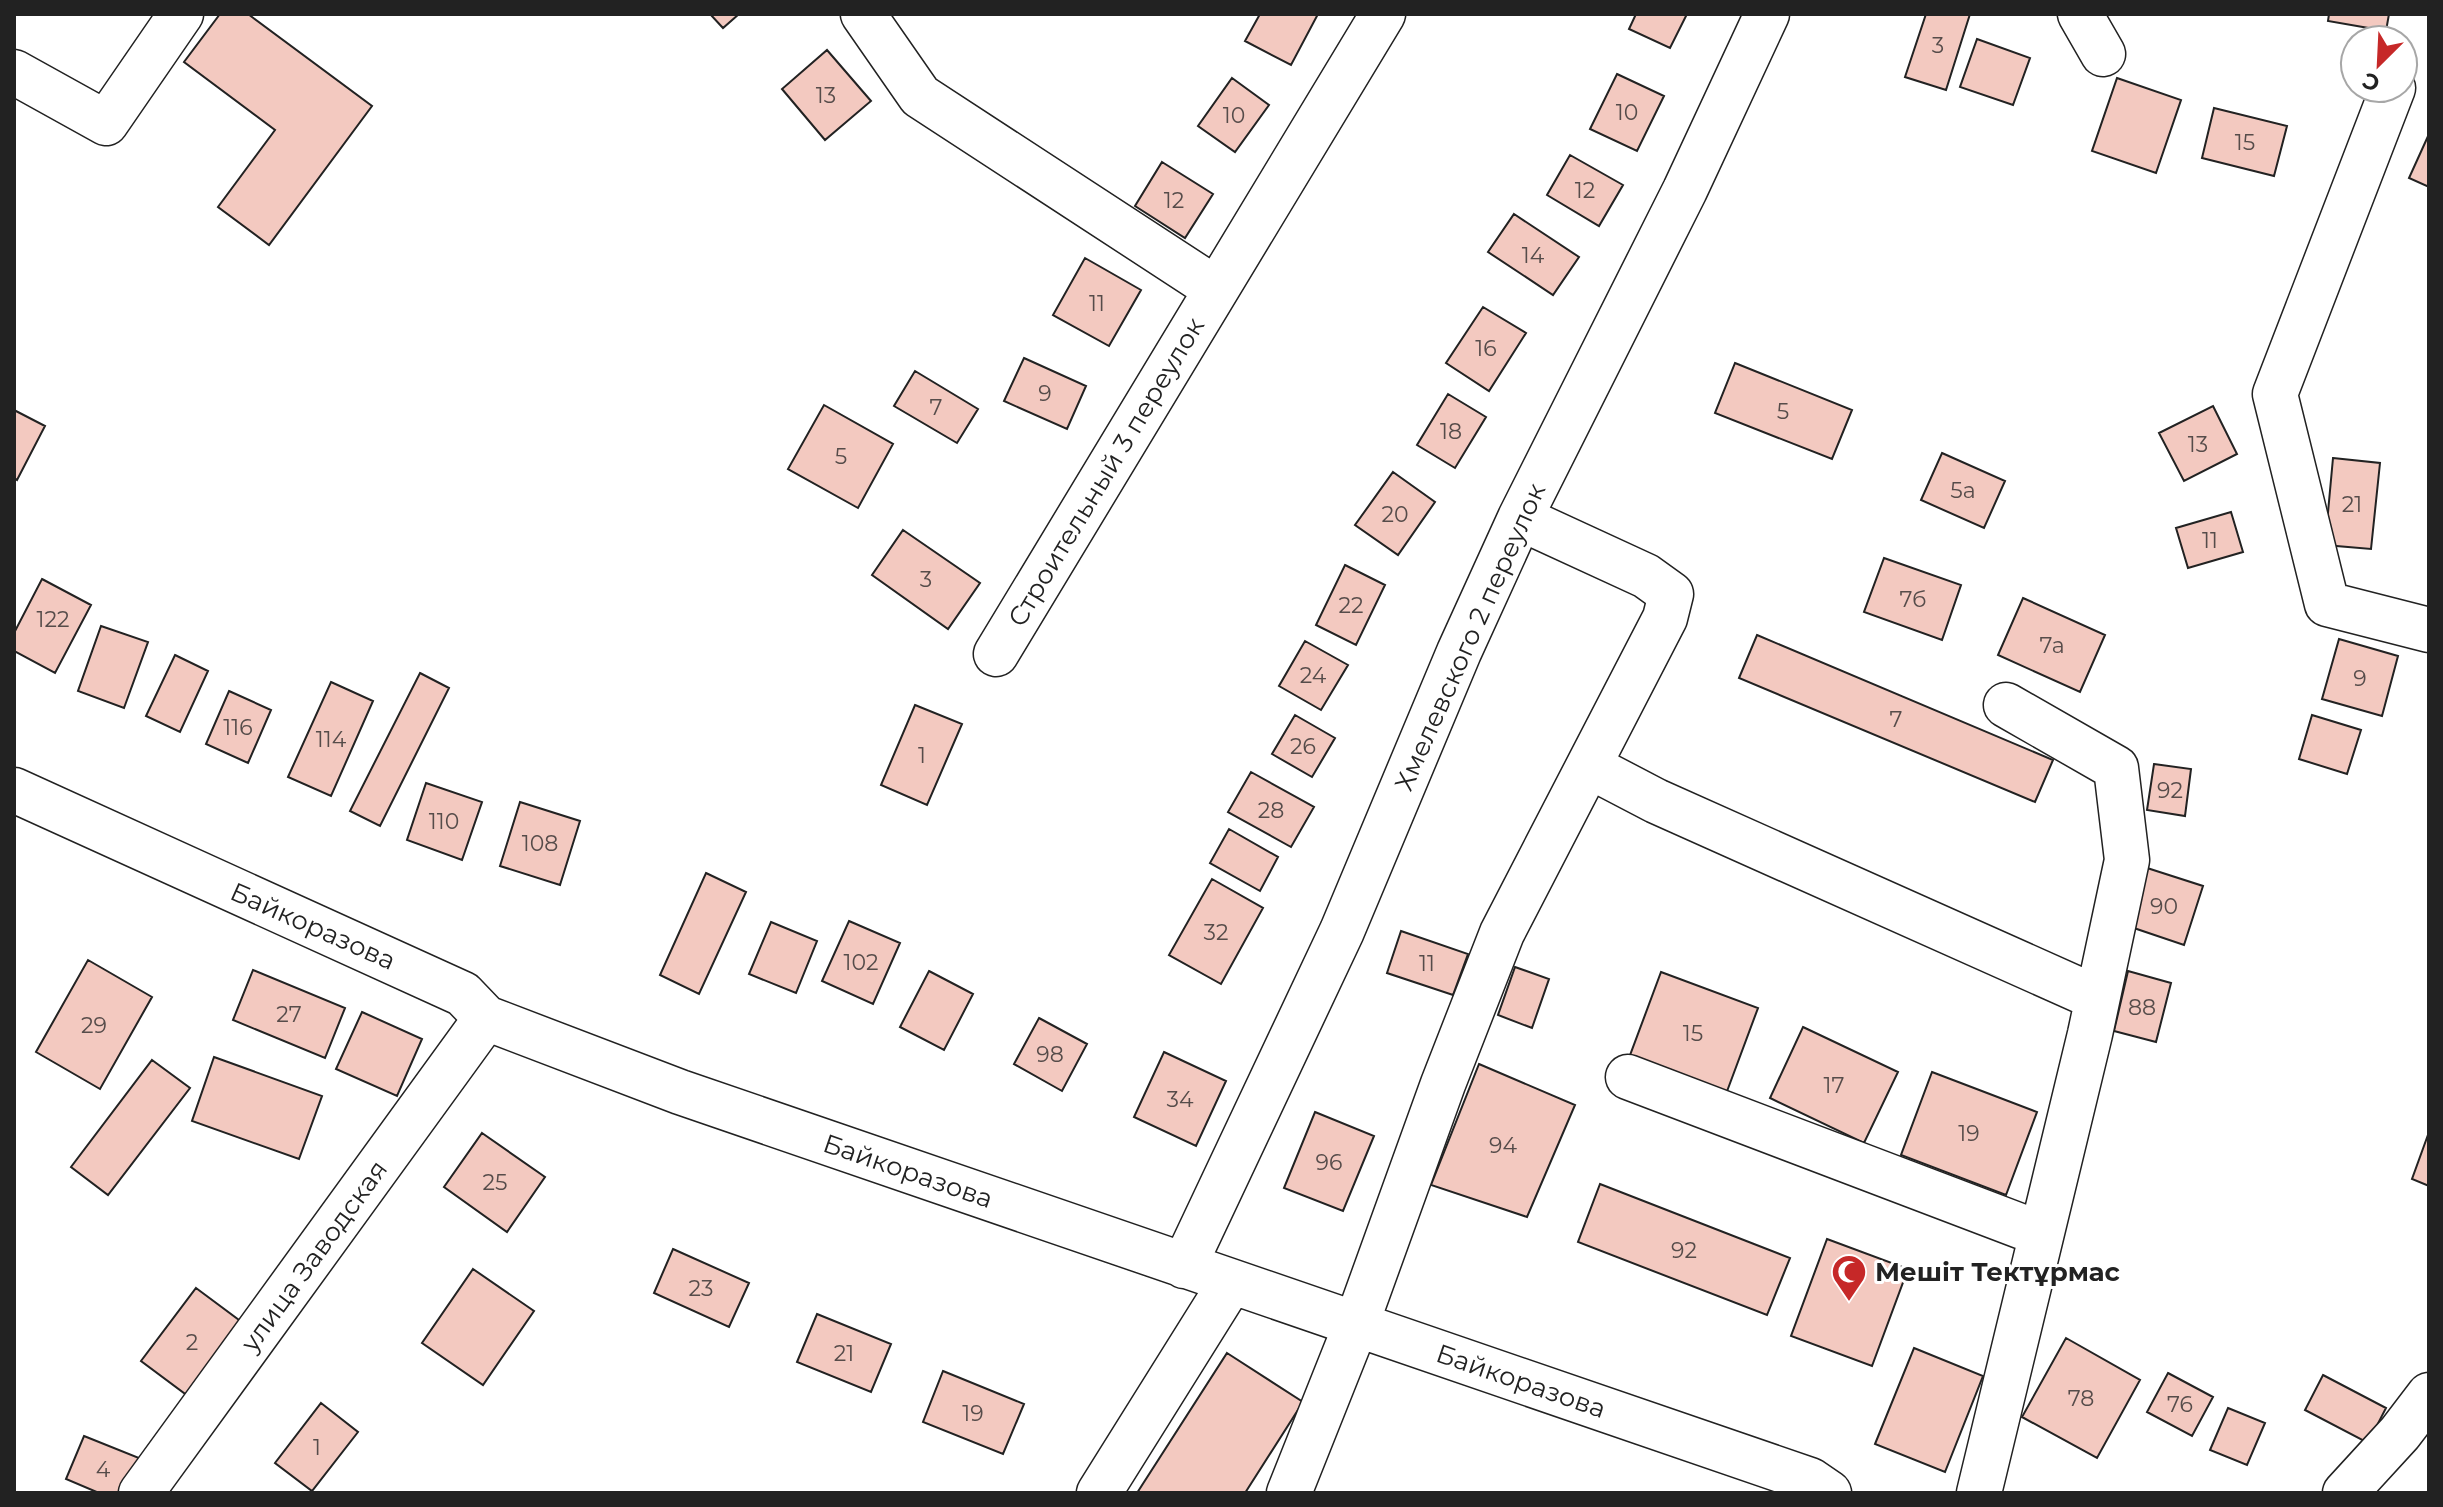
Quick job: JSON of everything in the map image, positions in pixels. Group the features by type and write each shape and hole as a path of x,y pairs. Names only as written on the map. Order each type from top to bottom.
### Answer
{"street":[{"path":"14,72 106,123 181,14"},
{"name":"Строительный 3 переулок","path":"863,14 920,96 1216,289"},
{"name":"Строительный 3 переулок","path":"996,654 1383,14"},
{"name":"Хмелевского 2 переулок","path":"1184,1266 1342,931 1459,652 1520,518 1685,190 1767,14"},
{"path":"2080,14 2103,54"},
{"path":"2387,104 2275,394 2327,604 2429,630"},
{"path":"1289,1493 1356,1325 1443,1084 1502,933 1665,618 1671,594 1646,576 1520,518"},
{"path":"1979,1493 2127,860 2116,768 2006,705"},
{"path":"1589,766 1656,801 2097,998"},
{"name":"Байкоразова","path":"14,790 463,994 486,1018 680,1092 1810,1480 1829,1493"},
{"name":"улица Заводская","path":"141,1493 486,1018"},
{"path":"1628,1077 2041,1234"},
{"path":"1099,1493 1231,1282"},
{"path":"2345,1493 2400,1433 2429,1395"}],"building":[{"path":"220,14 248,14 372,106 269,245 218,207 275,130 184,62"},
{"path":"710,14 739,14 723,28"},
{"path":"1260,14 1318,14 1291,65 1245,41"},
{"path":"1636,14 1687,14 1670,48 1629,29"},
{"path":"1926,14 1970,14 1946,90 1905,77"},
{"path":"2329,14 2389,14 2387,24 2328,21"},
{"path":"1977,39 2030,58 2013,105 1960,87"},
{"path":"827,50 871,101 825,140 782,89"},
{"path":"1617,74 1664,96 1637,151 1590,129"},
{"path":"1232,78 1269,105 1235,152 1198,126"},
{"path":"2117,78 2181,100 2156,173 2092,151"},
{"path":"2214,108 2287,126 2274,176 2202,158"},
{"path":"2429,134 2429,187 2409,178"},
{"path":"1570,155 1623,185 1599,226 1547,195"},
{"path":"1162,162 1213,194 1185,238 1135,206"},
{"path":"1514,214 1579,257 1553,295 1488,252"},
{"path":"1085,258 1141,290 1109,346 1053,315"},
{"path":"1483,307 1526,333 1489,391 1446,363"},
{"path":"1024,358 1086,386 1067,429 1004,401"},
{"path":"1735,363 1852,410 1832,459 1715,413"},
{"path":"915,371 978,409 957,443 894,406"},
{"path":"1448,394 1486,417 1455,468 1417,445"},
{"path":"824,405 893,444 858,508 788,469"},
{"path":"2213,406 2237,454 2184,481 2159,433"},
{"path":"14,410 45,426 17,480 14,478"},
{"path":"1942,453 2005,481 1984,528 1921,500"},
{"path":"2333,458 2380,463 2371,549 2325,545"},
{"path":"1393,472 1435,502 1398,555 1355,525"},
{"path":"2231,512 2243,552 2188,568 2176,528"},
{"path":"903,530 980,583 948,629 872,575"},
{"path":"1884,558 1961,585 1942,640 1864,612"},
{"path":"1345,565 1385,585 1356,645 1316,625"},
{"path":"42,579 91,605 55,673 14,651 14,633"},
{"path":"2023,598 2105,635 2080,692 1998,655"},
{"path":"101,626 148,642 124,708 78,691"},
{"path":"1757,635 2053,760 2035,802 1739,678"},
{"path":"2339,639 2398,656 2382,716 2322,699"},
{"path":"1305,641 1348,665 1321,710 1279,686"},
{"path":"175,655 208,671 180,732 146,716"},
{"path":"420,673 449,688 380,826 350,811"},
{"path":"331,682 373,701 331,796 288,777"},
{"path":"229,691 271,710 248,763 206,744"},
{"path":"915,705 962,724 927,805 881,785"},
{"path":"1295,715 1335,738 1312,777 1272,754"},
{"path":"2312,715 2361,730 2347,774 2299,759"},
{"path":"2154,764 2191,769 2185,816 2147,810"},
{"path":"1251,772 1314,807 1291,847 1228,812"},
{"path":"426,783 482,802 462,860 407,840"},
{"path":"520,802 580,821 560,885 500,866"},
{"path":"1229,829 1278,857 1260,891 1210,863"},
{"path":"2144,867 2203,886 2184,945 2125,925"},
{"path":"706,873 746,892 699,994 660,975"},
{"path":"1212,879 1263,908 1221,984 1169,955"},
{"path":"849,921 900,943 873,1004 822,981"},
{"path":"771,922 817,941 796,993 749,974"},
{"path":"1401,931 1468,954 1453,995 1387,973"},
{"path":"88,960 152,997 100,1089 36,1052"},
{"path":"1515,967 1549,979 1532,1028 1498,1015"},
{"path":"253,970 345,1008 325,1058 233,1020"},
{"path":"929,971 973,994 944,1050 900,1027"},
{"path":"2128,971 2171,983 2156,1042 2114,1031"},
{"path":"1661,972 1758,1008 1726,1094 1629,1058"},
{"path":"362,1012 422,1039 397,1096 336,1069"},
{"path":"1039,1018 1087,1044 1062,1091 1014,1064"},
{"path":"1803,1027 1898,1072 1864,1143 1770,1098"},
{"path":"1164,1052 1226,1081 1196,1146 1134,1117"},
{"path":"214,1057 322,1096 299,1159 192,1121"},
{"path":"152,1060 190,1088 108,1195 71,1167"},
{"path":"1479,1064 1575,1105 1527,1217 1431,1185"},
{"path":"1932,1072 2037,1112 2006,1195 1901,1155"},
{"path":"1315,1112 1374,1136 1343,1211 1284,1188"},
{"path":"2429,1132 2429,1186 2412,1179"},
{"path":"482,1133 545,1177 507,1232 444,1187"},
{"path":"1600,1184 1790,1258 1767,1315 1578,1242"},
{"name":"Мешіт Тектұрмас","path":"1827,1239 1908,1269 1872,1366 1791,1336"},
{"path":"673,1249 749,1283 729,1327 654,1293"},
{"path":"473,1269 534,1311 483,1385 422,1343"},
{"path":"196,1288 243,1323 188,1396 141,1361"},
{"path":"817,1314 891,1344 871,1392 797,1362"},
{"path":"2066,1338 2140,1380 2097,1458 2022,1417"},
{"path":"1914,1348 1983,1376 1945,1472 1875,1444"},
{"path":"1227,1353 1303,1402 1245,1493 1137,1493"},
{"path":"943,1371 1024,1404 1003,1454 923,1422"},
{"path":"2168,1373 2213,1397 2192,1436 2147,1412"},
{"path":"2323,1375 2386,1408 2368,1443 2305,1410"},
{"path":"321,1403 358,1432 312,1491 275,1463"},
{"path":"2228,1408 2265,1423 2247,1465 2210,1450"},
{"path":"84,1436 139,1458 125,1493 99,1493 66,1479"}],"place":[{"name":"Мешіт Тектұрмас","path":"1849,1303"}]}
